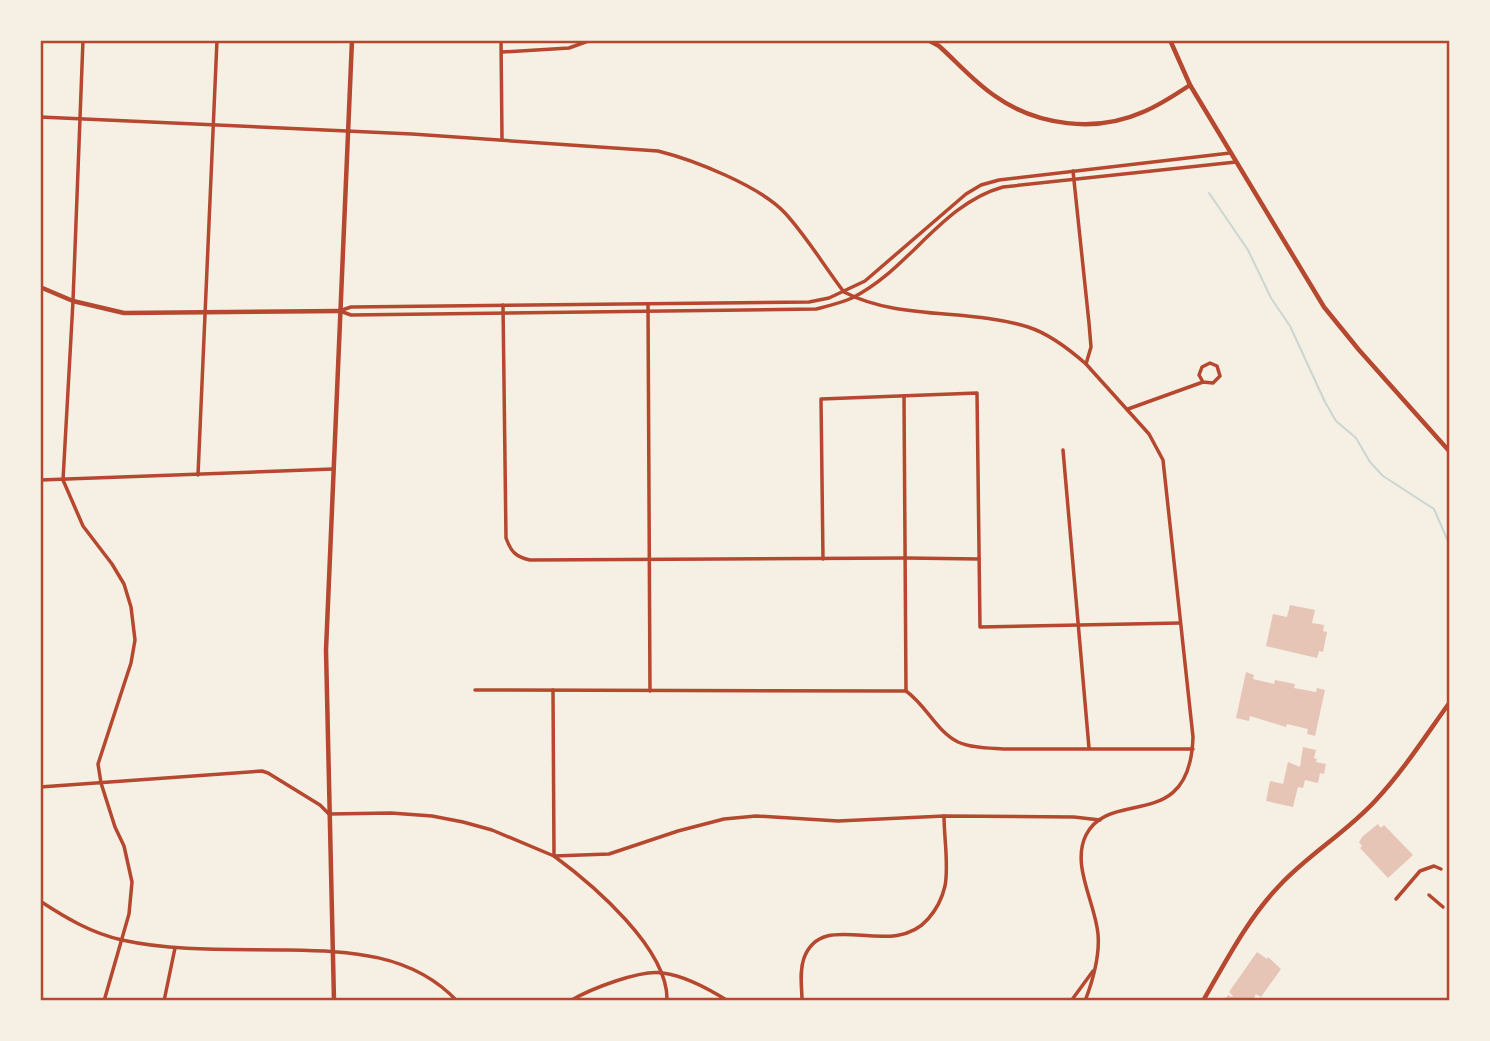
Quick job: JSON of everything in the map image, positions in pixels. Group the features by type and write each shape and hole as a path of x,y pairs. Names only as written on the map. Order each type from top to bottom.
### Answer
{"main road":[{"path":"334,1001 326,650 352,40"},
{"path":"928,40 939,46 994,96 1021,111 1050,121 1082,124 1129,118 1156,106 1190,85"},
{"path":"1170,40 1190,85 1333,318 1450,452"},
{"path":"40,287 73,301 124,313 340,311"},
{"path":"1203,1001 1251,921 1267,900 1289,876 1376,801 1450,702"}],"street":[{"path":"83,40 63,480 83,526 124,584 134,628 133,657 99,758 101,783 124,846 132,882 122,940 104,1001"},
{"path":"198,475 217,40"},
{"path":"501,40 502,139"},
{"path":"502,52 569,48 591,40"},
{"path":"40,117 502,139 645,149 676,155 754,190 772,201 795,225 844,292 885,306 997,320 1030,327 1057,341 1086,364 1149,434 1163,460 1193,750 1186,775 1171,794 1154,803 1100,820 1086,835 1081,854 1098,934 1093,979 1085,1001"},
{"path":"340,311 351,307 809,302 844,292 865,281 966,194 981,185 999,180 1230,153"},
{"path":"340,311 351,315 806,310 830,306 854,297 974,198 1003,187 1236,162"},
{"path":"1073,171 1089,323 1090,347 1086,364"},
{"path":"648,304 650,691"},
{"path":"503,305 506,538 510,550 518,558 650,561 979,559"},
{"path":"1128,410 1203,382 1211,384 1218,380 1220,373 1217,366 1210,363 1202,367 1199,374 1203,382"},
{"path":"822,558 821,398 977,393 979,627 1180,623"},
{"path":"904,396 906,691"},
{"path":"1063,450 1089,748"},
{"path":"40,480 333,469"},
{"path":"475,690 906,691 918,699 945,732 959,743 1003,749 1193,750"},
{"path":"553,690 554,856"},
{"path":"40,787 261,771 320,805 329,814 403,814 463,822 492,830 554,856 588,882 624,918 662,972 667,1001"},
{"path":"554,856 609,854 724,819 756,816 838,821 944,816 1074,817 1100,820"},
{"path":"802,1001 803,961 811,945 821,937 835,933 894,937 922,925 934,912 945,884 944,816"},
{"path":"1396,899 1420,871 1434,866 1441,869"},
{"path":"1429,895 1443,907"},
{"path":"40,901 92,931 122,940 176,948 332,951 388,959 435,981 457,1001"},
{"path":"164,1001 176,948"},
{"path":"1072,1001 1093,971"},
{"path":"570,1001 601,986 662,972 699,985 728,1001"}],"building":[{"path":"1290,605 1315,610 1312,623 1324,625 1323,631 1327,632 1323,652 1319,651 1317,658 1266,646 1273,614 1287,617"},
{"path":"1246,672 1254,675 1253,679 1274,684 1275,680 1295,684 1294,688 1316,692 1317,688 1325,690 1315,736 1307,734 1308,729 1287,724 1286,727 1250,716 1249,721 1236,718"},
{"path":"1303,747 1316,750 1316,762 1326,764 1318,783 1305,780 1303,788 1298,787 1293,807 1266,801 1270,781 1283,784 1288,762 1300,767"},
{"path":"1378,824 1381,828 1384,825 1413,855 1388,878 1360,848 1362,846 1359,842 1363,836"},
{"path":"1257,952 1267,959 1268,957 1281,969 1261,997 1256,994 1255,1001 1228,1001 1225,999 1228,995 1233,996 1229,992"}],"waterway":[{"path":"1209,193 1248,250 1271,298 1290,326 1336,421 1356,438 1370,462 1383,476 1434,509 1450,546"}]}
